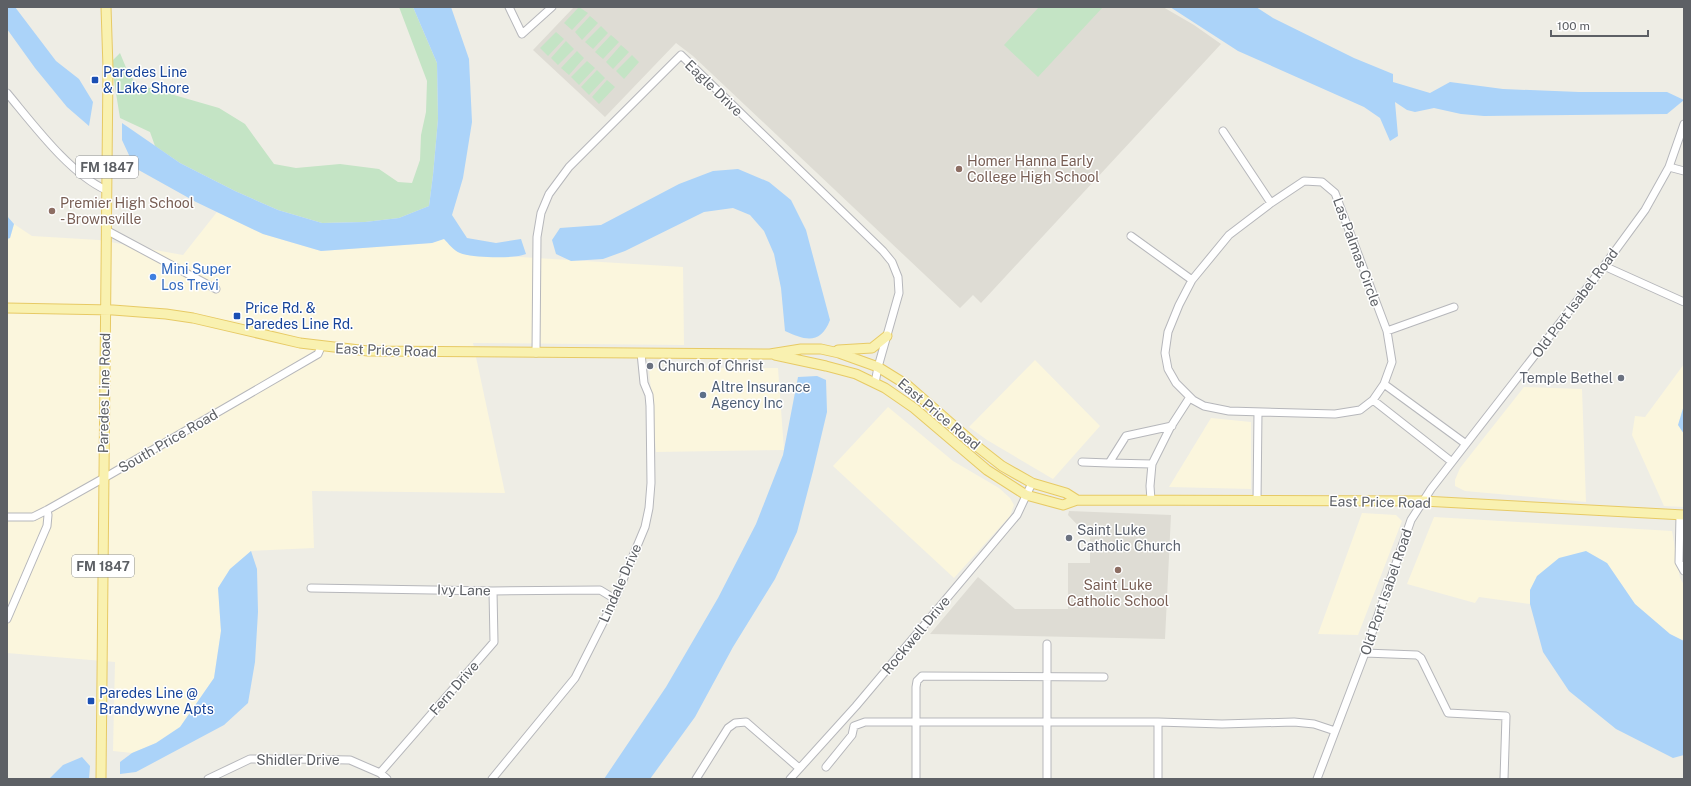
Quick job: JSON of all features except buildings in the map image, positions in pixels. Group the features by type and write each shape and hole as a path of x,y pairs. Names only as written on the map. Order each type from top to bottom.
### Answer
{"main road":[{"name":"Paredes Line Road","path":"100,779 108,68 106,7"},
{"name":"East Price Road","path":"7,308 141,311 194,318 276,338 321,347 374,351 770,354 801,349 821,349 878,367 907,385 991,457 1032,483 1066,493 1076,500"},
{"path":"830,351 872,348 887,336"},
{"name":"East Price Road","path":"770,354 836,368 856,374 885,388 914,408 987,470 1026,495 1063,505 1076,500 1423,501 1682,515"}],"street":[{"path":"509,7 522,34 552,7"},
{"name":"Eagle Drive","path":"536,353 537,237 541,213 549,194 569,167 680,55 883,251 892,262 898,277 900,294 878,367 875,383"},
{"path":"7,92 55,149 92,184 106,190"},
{"name":"Old Port Isabel Road","path":"1317,779 1365,653 1411,520 1452,462 1604,266 1645,210 1669,167 1684,124"},
{"path":"1223,131 1271,203"},
{"path":"1669,167 1684,171"},
{"name":"Las Palmas Circle","path":"1304,181 1322,182 1335,192 1386,331 1392,362 1384,384 1373,400 1360,410 1335,414 1229,411 1204,406 1190,397 1176,383 1168,369 1165,353 1168,332 1192,280 1229,235 1271,203 1304,181"},
{"path":"106,230 216,289"},
{"path":"1131,236 1192,280"},
{"path":"1604,266 1684,302"},
{"path":"1386,331 1454,307"},
{"name":"South Price Road","path":"7,516 33,517 47,510 104,479 318,354 321,347"},
{"name":"Lindale Drive","path":"492,779 575,678 615,599 644,528 649,508 650,406 649,395 644,383 641,353"},
{"path":"1384,384 1466,444"},
{"path":"1151,500 1150,486 1152,464 1172,426 1190,397"},
{"path":"1373,400 1452,462"},
{"path":"1257,501 1258,412"},
{"path":"1109,463 1126,436 1172,426"},
{"path":"1082,462 1152,464"},
{"name":"Rockwell Drive","path":"790,779 845,718 1017,515 1032,483"},
{"path":"7,619 47,526 47,510"},
{"path":"1682,515 1679,562 1684,571"},
{"name":"Ivy Lane","path":"311,588 493,591 600,590 615,599"},
{"name":"Fern Drive","path":"380,773 494,642 493,591"},
{"path":"1047,644 1047,779"},
{"path":"1365,653 1417,654 1421,658 1448,713 1506,716 1504,779"},
{"path":"916,779 916,688 917,681 922,676 1104,677"},
{"path":"845,718 854,726 893,726 901,722 1158,722 1222,724 1294,722 1314,724 1335,731"},
{"path":"696,779 728,728 735,723 746,722 799,768"},
{"path":"1158,722 1158,779"},
{"path":"826,766 852,735 854,726"},
{"name":"Shidler Drive","path":"208,779 250,759 350,760 380,773 387,779"}],"shaded area":[{"name":"Homer Hanna Early College High School","path":"574,7 1163,7 1194,25 1221,44 981,303 973,295 960,308 693,56 676,43 605,117 533,50"},
{"path":"217,212 263,234 321,251 432,243 444,238 460,253 488,257 520,257 683,267 684,345 473,343 505,493 312,491 314,548 251,551 230,569 218,588 221,631 214,678 180,727 156,743 132,753 113,751 115,662 7,653 7,239 10,238 14,224 32,236 99,240 183,255"},
{"path":"1035,360 1100,426 1053,479 987,440 969,427"},
{"path":"1684,364 1684,507 1664,506 1632,435 1635,416 1645,417"},
{"path":"649,368 778,368 784,450 656,452"},
{"path":"1524,387 1582,389 1586,502 1465,491 1455,486 1455,480 1460,468"},
{"path":"888,407 953,461 999,488 1010,498 1014,505 1010,516 954,578 833,466"},
{"path":"1211,418 1251,422 1251,489 1169,487"},
{"name":"Saint Luke Catholic School","path":"1069,511 1171,515 1165,639 930,634 978,577 1015,609 1068,609 1068,563 1090,563 1090,538 1068,515"},
{"path":"1362,513 1396,515 1402,521 1358,635 1318,634"},
{"path":"1434,517 1672,531 1680,578 1684,585 1684,637 1682,640 1670,634 1635,604 1607,563 1530,590 1530,604 1479,597 1475,603 1407,584"}],"green space":[{"path":"399,7 413,7 437,63 438,119 429,206 399,218 365,222 322,223 278,210 235,191 180,163 155,146 150,132 120,118 111,62 120,53 127,70 136,84 219,108 245,124 274,164 296,168 340,164 379,169 398,182 412,183 420,160 421,135 426,112 427,81"},
{"path":"579,7 588,13 572,30 564,23"},
{"path":"1039,7 1103,7 1038,77 1004,45"},
{"path":"590,16 598,23 582,40 575,32"},
{"path":"601,26 608,33 593,49 585,42"},
{"path":"556,32 564,39 548,56 540,48"},
{"path":"611,35 619,42 603,59 595,52"},
{"path":"566,41 574,49 558,65 551,58"},
{"path":"621,45 629,52 613,69 606,62"},
{"path":"577,51 584,58 569,75 561,68"},
{"path":"632,55 639,62 624,79 616,71"},
{"path":"587,61 595,68 579,85 571,77"},
{"path":"597,70 605,78 589,95 581,87"},
{"path":"607,80 615,87 599,104 592,97"}],"water":[{"path":"7,7 15,7 56,61 79,79 93,102 89,126 67,107 35,68 7,29"},
{"path":"413,7 451,7 469,59 472,122 463,178 452,215 467,238 496,243 521,239 526,254 513,257 483,257 466,255 456,251 444,239 432,243 321,251 263,234 196,202 135,168 122,140 122,123 180,163 235,191 278,210 322,223 365,222 399,218 429,206 438,119 437,63"},
{"path":"1170,7 1256,7 1273,18 1354,58 1393,74 1393,82 1430,93 1450,82 1503,89 1579,92 1667,92 1684,100 1667,114 1484,116 1461,114 1434,108 1415,112 1407,110 1395,102 1398,136 1390,141 1380,118 1364,107 1238,51"},
{"path":"738,169 769,182 791,200 806,230 830,320 826,328 817,337 800,337 785,331 781,288 774,254 764,231 750,215 733,208 704,212 625,251 603,259 571,261 556,254 552,240 560,228 601,225 679,184 713,171"},
{"path":"7,216 14,224 10,238 7,239"},
{"path":"817,376 826,380 827,412 797,532 775,579 733,647 695,717 650,779 604,779 666,687 718,598 756,524 783,455 798,377"},
{"path":"1684,405 1684,434 1678,425"},
{"path":"251,551 257,569 258,612 255,662 248,703 224,725 136,772 120,774 120,762 132,753 156,743 180,727 214,678 221,631 218,588 230,569"},
{"path":"1586,551 1607,563 1635,604 1670,634 1684,641 1684,755 1673,758 1616,729 1569,691 1543,652 1530,604 1530,590 1537,576 1559,558"},
{"path":"82,757 90,766 89,779 49,779 63,765"}],"place":[{"name":"Paredes Line & Lake Shore","path":"95,80"},
{"name":"Homer Hanna Early College High School","path":"959,169"},
{"name":"Premier High School - Brownsville","path":"52,211"},
{"name":"Mini Super Los Trevi","path":"153,277"},
{"name":"Price Rd. & Paredes Line Rd.","path":"237,316"},
{"name":"Church of Christ","path":"650,366"},
{"name":"Temple Bethel","path":"1621,378"},
{"name":"Altre Insurance Agency Inc","path":"703,395"},
{"name":"Saint Luke Catholic Church","path":"1069,538"},
{"name":"Saint Luke Catholic School","path":"1118,570"},
{"name":"Paredes Line @ Brandywyne Apts","path":"91,701"}]}
